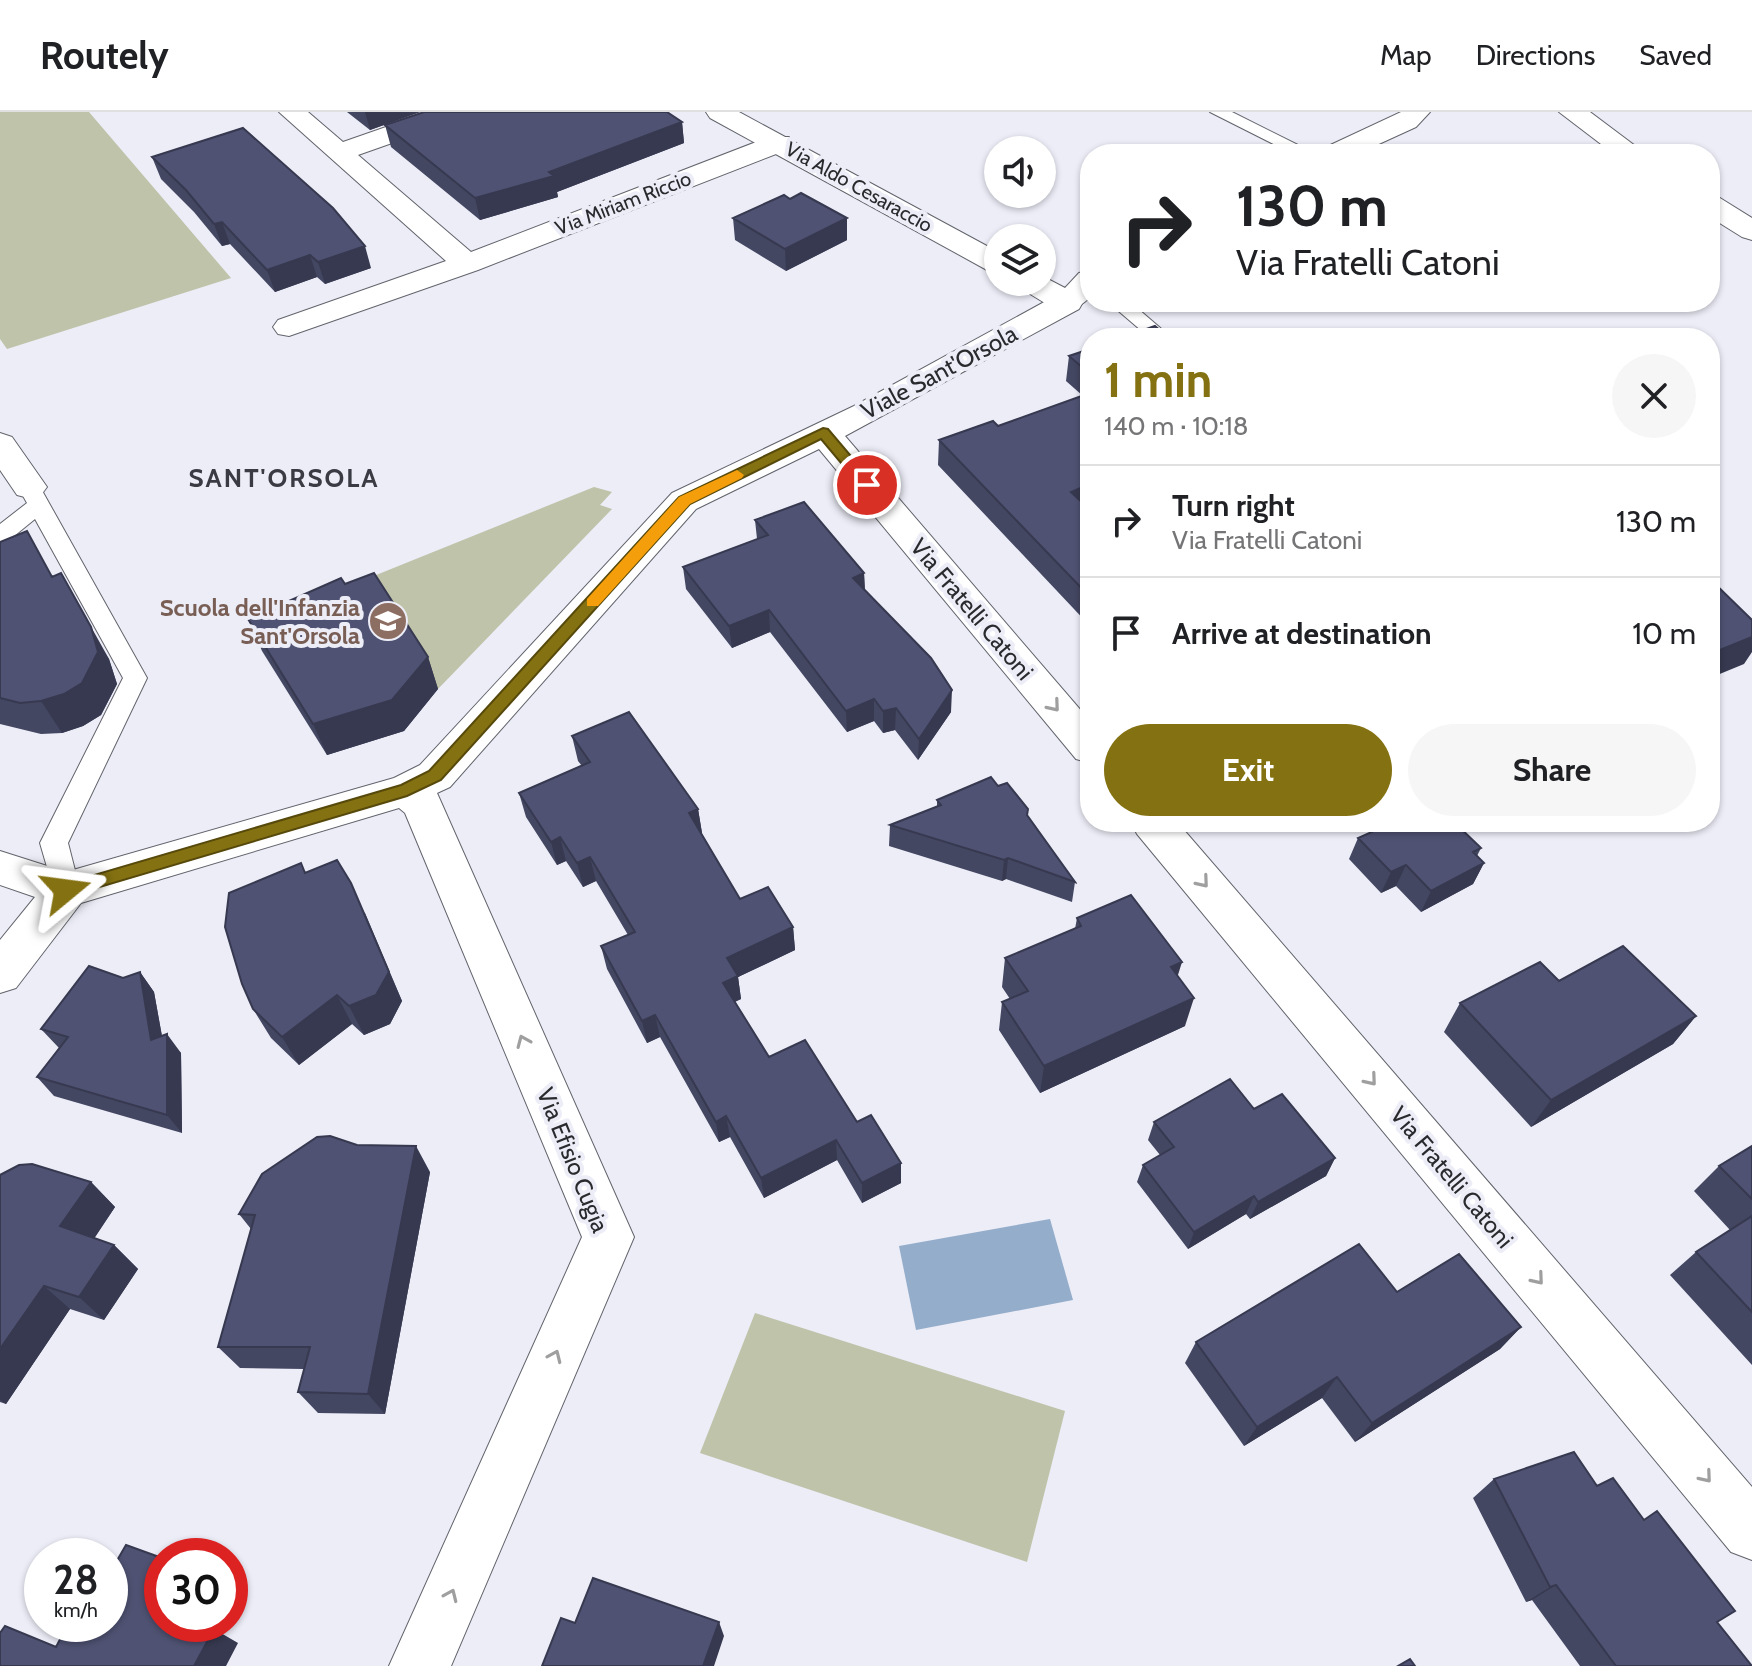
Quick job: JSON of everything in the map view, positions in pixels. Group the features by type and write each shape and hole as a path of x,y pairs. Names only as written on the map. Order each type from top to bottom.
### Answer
{"street":[{"path":"292,112 467,264"},
{"path":"339,153 454,112"},
{"name":"Via Aldo Cesaraccio","path":"719,112 984,256"},
{"path":"1356,144 1407,121 1417,112"},
{"path":"1572,112 1618,144"},
{"name":"Via Miriam Riccio","path":"289,327 467,264 779,143"},
{"path":"1720,210 1752,231"},
{"path":"1056,287 1079,291"},
{"name":"Viale Sant'Orsola","path":"66,890 407,790 435,776 684,501 866,413 1079,291"},
{"name":"Via Fratelli Catoni","path":"823,432 1080,736"},
{"path":"0,444 33,497"},
{"name":"Via Efisio Cugia","path":"407,790 422,804 608,1237 420,1666"},
{"name":"Via Fratelli Catoni","path":"1160,832 1752,1531"},
{"path":"0,868 66,890 0,974"}],"lane":[{"path":"1218,112 1286,144"},
{"path":"1130,312 1150,328"},
{"path":"0,536 33,497 135,678 54,843 66,890"}],"green space":[{"path":"0,112 89,112 231,278 7,349 0,339"},
{"path":"594,487 612,492 600,505 612,509 438,689 334,592"},
{"path":"755,1313 1065,1411 1027,1562 700,1453"}],"water":[{"path":"1050,1219 1073,1300 916,1330 899,1246"}],"building":[{"path":"424,112 667,112 682,122 549,172 554,176 475,198 385,125"},
{"path":"243,128 333,208 365,246 318,262 310,255 267,270 222,222 214,224 186,190 152,157"},
{"path":"801,193 847,218 785,249 733,218 784,195 790,199"},
{"path":"1080,352 1080,365 1069,356"},
{"path":"1080,397 1080,488 1071,492 1080,501 1080,587 939,440 993,421 998,426"},
{"path":"804,502 864,573 853,578 931,658 952,690 919,739 896,708 883,711 874,699 846,711 769,610 729,626 683,567 768,535 755,520"},
{"path":"27,531 52,577 61,573 91,627 98,652 82,683 64,694 20,703 0,698 0,542"},
{"path":"374,573 428,657 392,700 313,724 248,619 341,578 345,584"},
{"path":"1720,589 1752,620 1752,637 1720,650"},
{"path":"629,712 698,809 689,813 740,899 768,887 793,927 727,958 738,976 723,983 769,1057 805,1040 857,1122 871,1115 901,1163 862,1183 836,1140 761,1178 726,1116 716,1122 655,1015 642,1021 601,946 635,932 590,857 577,863 560,837 551,842 519,793 590,762 572,736"},
{"path":"991,777 998,786 1007,783 1028,809 1027,815 1075,882 1008,858 1004,860 890,825 941,805 937,800"},
{"path":"1372,832 1464,832 1481,848 1473,852 1484,863 1431,891 1406,865 1391,872 1358,838"},
{"path":"337,860 351,883 389,972 376,995 349,1006 337,995 282,1037 253,1009 242,984 225,927 229,893 301,863 305,873"},
{"path":"1131,895 1182,962 1171,967 1194,998 1044,1066 1002,1002 1028,991 1005,958 1081,926 1077,918"},
{"path":"1623,946 1696,1016 1551,1100 1460,1003 1540,962 1559,981"},
{"path":"89,966 123,978 140,972 151,1040 167,1034 167,1115 37,1077 68,1037 41,1029"},
{"path":"1230,1079 1254,1109 1282,1094 1335,1158 1258,1202 1254,1196 1194,1232 1143,1165 1174,1147 1154,1122"},
{"path":"330,1136 357,1145 416,1146 368,1394 298,1392 310,1347 218,1347 255,1215 239,1214 262,1174 317,1137"},
{"path":"1752,1146 1752,1199 1719,1166"},
{"path":"32,1164 91,1182 60,1226 114,1245 79,1297 44,1286 0,1349 0,1175 19,1165"},
{"path":"1752,1216 1752,1312 1696,1252"},
{"path":"1359,1244 1397,1292 1459,1254 1521,1327 1372,1423 1337,1377 1257,1427 1196,1342"},
{"path":"1574,1452 1597,1486 1613,1478 1644,1520 1657,1511 1735,1611 1717,1622 1752,1666 1616,1666 1556,1585 1550,1587 1494,1479"},
{"path":"128,1546 144,1552 144,1642 207,1642 194,1666 0,1666 0,1633 5,1626 24,1634 24,1642 44,1642 56,1647 59,1642 128,1642"},
{"path":"593,1578 719,1622 703,1666 542,1666 561,1618 575,1623"},
{"path":"1410,1659 1415,1666 1398,1666"}],"slow traffic":[{"path":"592,603 684,501 737,475"}],"place":[{"name":"Scuola dell'Infanzia Sant'Orsola","path":"388,621"}],"district":[{"name":"SANT'ORSOLA","path":"284,478"}],"route":[{"path":"66,890 407,790 435,776 684,501 823,432 867,485"}]}
